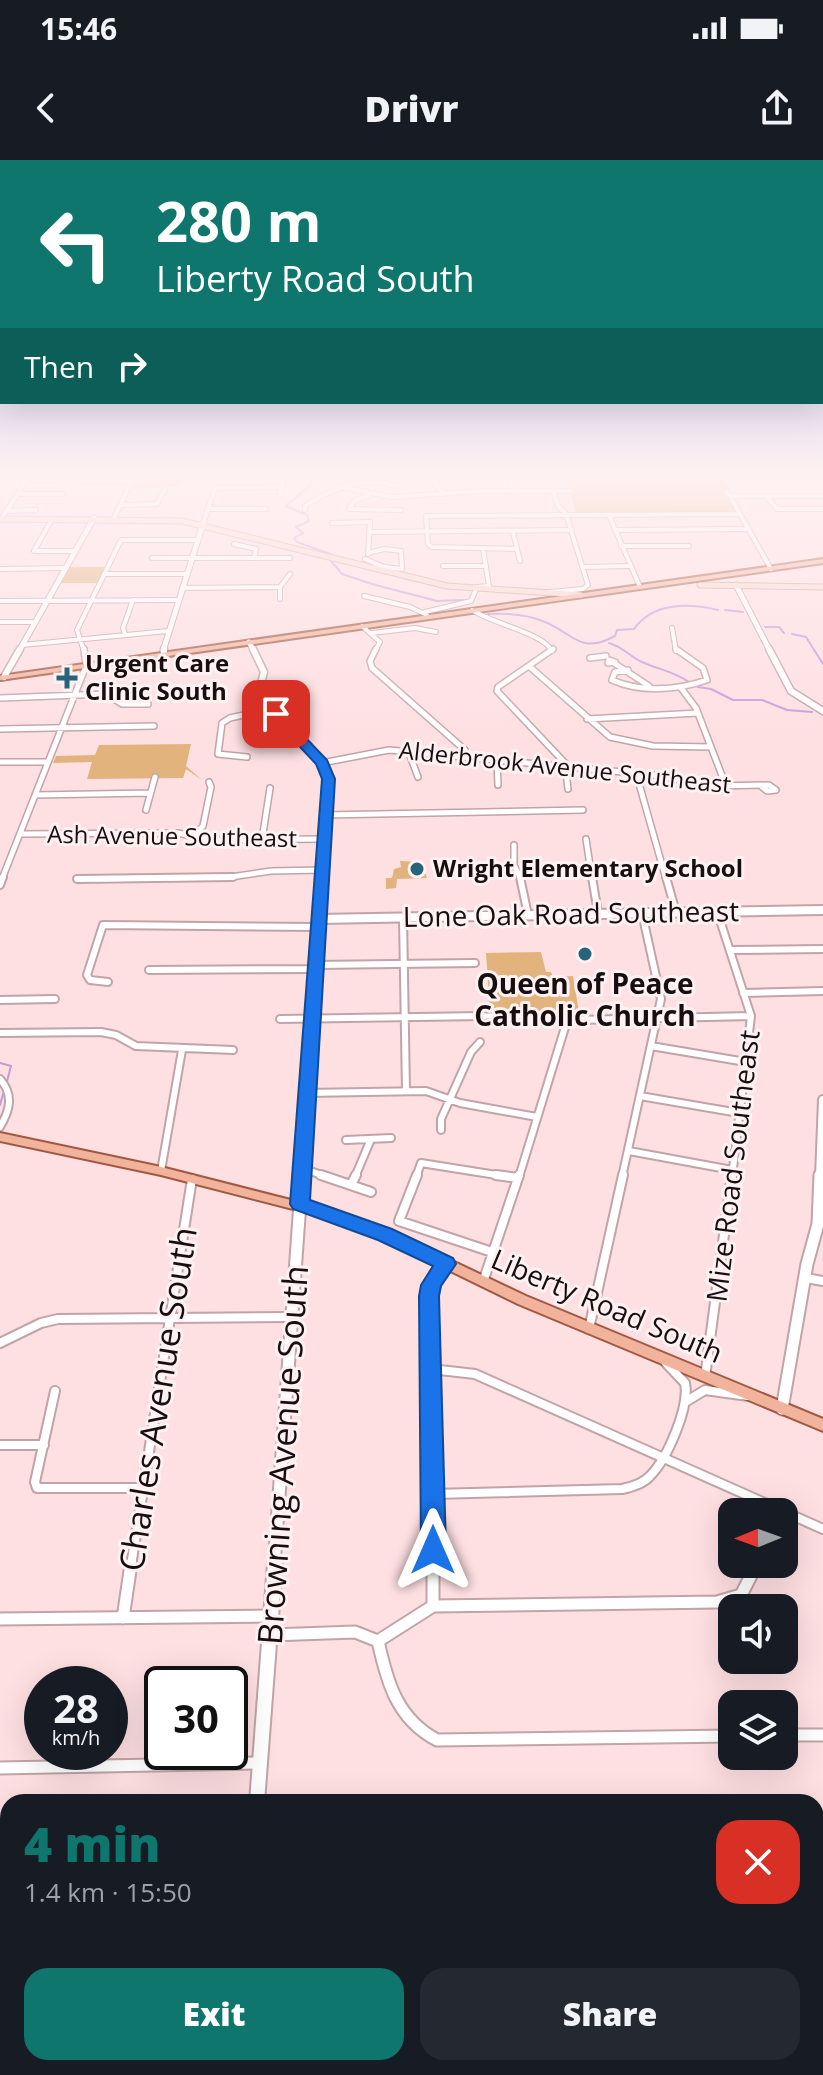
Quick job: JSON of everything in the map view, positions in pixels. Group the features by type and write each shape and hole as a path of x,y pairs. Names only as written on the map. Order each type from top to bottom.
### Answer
{"main road":[{"path":"363,565 432,583 476,590 581,595"},
{"path":"2,678 427,614 795,565"},
{"path":"771,569 780,585"},
{"path":"642,587 823,587"},
{"path":"514,593 537,601"},
{"path":"529,596 544,593"},
{"name":"Liberty Road South","path":"0,1137 300,1204 390,1237 589,1329 823,1425"}],"street":[{"path":"2,678 67,565"},
{"path":"0,885 86,666 87,659 77,630 108,565"},
{"path":"164,655 168,631 189,565"},
{"path":"380,565 402,569 402,565"},
{"path":"769,565 771,569"},
{"path":"364,596 427,614 471,601 476,590 489,586 486,566 443,566"},
{"path":"544,593 588,587 583,567 629,566 642,587"},
{"path":"0,569 65,568"},
{"path":"104,574 186,574"},
{"path":"280,599 280,587 290,574"},
{"path":"736,585 790,688 799,698 823,711"},
{"path":"230,599 232,587"},
{"path":"182,588 280,587"},
{"path":"125,634 123,628 133,600"},
{"path":"0,601 178,600"},
{"path":"472,610 488,622 532,635 553,649 553,653 498,687 497,691 561,759 568,789"},
{"path":"0,622 35,622"},
{"path":"362,626 379,638 380,644 371,658 372,668 465,750 467,757"},
{"path":"372,633 415,628 436,632"},
{"path":"628,670 615,672 612,680 624,686 681,688 708,679 703,668 674,650 672,628"},
{"path":"22,645 168,631"},
{"path":"249,642 264,672 260,695 322,763"},
{"path":"590,658 608,658 651,687"},
{"path":"530,667 604,735 618,741 711,747"},
{"path":"681,688 698,713 726,786"},
{"path":"0,698 110,695 120,703 148,704"},
{"path":"247,757 226,757 216,752 222,723 230,718 271,709"},
{"path":"587,719 698,713"},
{"path":"0,729 154,726"},
{"name":"Alderbrook Avenue Southeast","path":"322,763 379,750 636,773 726,786 761,786"},
{"path":"409,753 418,777"},
{"path":"551,765 561,759"},
{"path":"497,760 498,785"},
{"path":"0,762 48,762"},
{"name":"Browning Avenue South","path":"258,1794 324,870 328,779 322,763"},
{"path":"636,773 676,912"},
{"path":"146,810 155,777"},
{"path":"192,837 205,822 211,787 209,782"},
{"path":"262,840 270,788"},
{"path":"35,795 150,793"},
{"path":"325,815 583,810"},
{"name":"Ash Avenue Southeast","path":"20,834 178,833 209,840 325,839"},
{"path":"586,839 598,913"},
{"path":"514,845 514,865 524,886 528,915"},
{"path":"77,879 231,877 271,871 324,870"},
{"name":"Lone Oak Road Southeast","path":"108,982 90,980 87,975 103,925 235,924 259,927 403,917 823,910"},
{"name":"Mize Road Southeast","path":"705,1377 751,1016 717,911"},
{"path":"589,1329 661,999 642,913"},
{"path":"403,917 406,1091"},
{"path":"730,950 823,949"},
{"path":"149,970 475,963"},
{"path":"743,993 823,991"},
{"path":"0,1000 55,999"},
{"path":"280,1019 559,1016 569,1021 751,1016"},
{"path":"483,1282 495,1253 564,1026 569,1021"},
{"path":"0,1033 101,1032 113,1034 132,1046 233,1050"},
{"path":"441,1130 441,1119 472,1050 480,1042"},
{"path":"651,1046 746,1062"},
{"path":"161,1171 182,1050"},
{"path":"0,1079 10,1090 11,1102 0,1127"},
{"path":"306,1093 426,1091 537,1117"},
{"path":"640,1096 739,1113"},
{"path":"782,1409 818,1224 823,1100"},
{"path":"346,1140 391,1138"},
{"path":"351,1185 371,1139"},
{"path":"629,1151 732,1170"},
{"path":"390,1237 421,1163 518,1178"},
{"path":"302,1168 371,1192"},
{"name":"Charles Avenue South","path":"123,1618 192,1179"},
{"path":"399,1221 495,1253"},
{"path":"433,1606 434,1494 429,1291 446,1264"},
{"path":"806,1278 823,1281"},
{"path":"0,1343 41,1323 58,1319 293,1317"},
{"path":"663,1361 681,1377 687,1401"},
{"path":"431,1369 475,1374 751,1498"},
{"path":"434,1494 629,1489 651,1475 662,1458 687,1401 705,1390 750,1396"},
{"path":"55,1391 35,1482 37,1488 143,1488"},
{"path":"0,1445 44,1445"},
{"path":"798,1518 823,1529"},
{"path":"378,1641 433,1606 717,1602 741,1595 750,1578"},
{"path":"0,1619 272,1616"},
{"path":"271,1635 355,1632 378,1641 403,1715 416,1728 437,1740 718,1736"},
{"path":"798,1735 823,1735"},
{"path":"0,1768 260,1763"}],"shaded area":[{"path":"69,567 105,567 98,583 61,583"},
{"path":"191,744 186,766 202,780 186,769 183,778 87,779 92,762 53,763 56,756 95,755 99,745"},
{"path":"400,861 422,862 427,878 397,879 396,888 386,889 386,878 392,878 394,869 401,867"},
{"path":"541,952 546,972 551,972 553,977 573,976 579,1012 490,1010 486,953"}],"waterway":[{"path":"335,565 342,574 372,584 437,601 463,600"},
{"path":"488,614 531,617 578,641 593,644 615,636 617,630 634,629 642,620 661,609 695,606 718,610"},
{"path":"725,610 743,612"},
{"path":"765,627 779,627 784,633"},
{"path":"792,634 806,637 823,664"},
{"path":"609,643 642,662 689,682"},
{"path":"698,687 711,689 733,700 762,700 787,710 812,712"},
{"path":"0,1063 11,1066 6,1085"},
{"path":"0,1105 4,1091"}],"place":[{"name":"Urgent Care Clinic South","path":"67,678"},
{"name":"Wright Elementary School","path":"417,869"},
{"name":"Queen of Peace Catholic Church","path":"585,954"}],"route":[{"path":"276,714 322,763 328,774 300,1204 385,1234 446,1264 429,1291 433,1550"}]}
